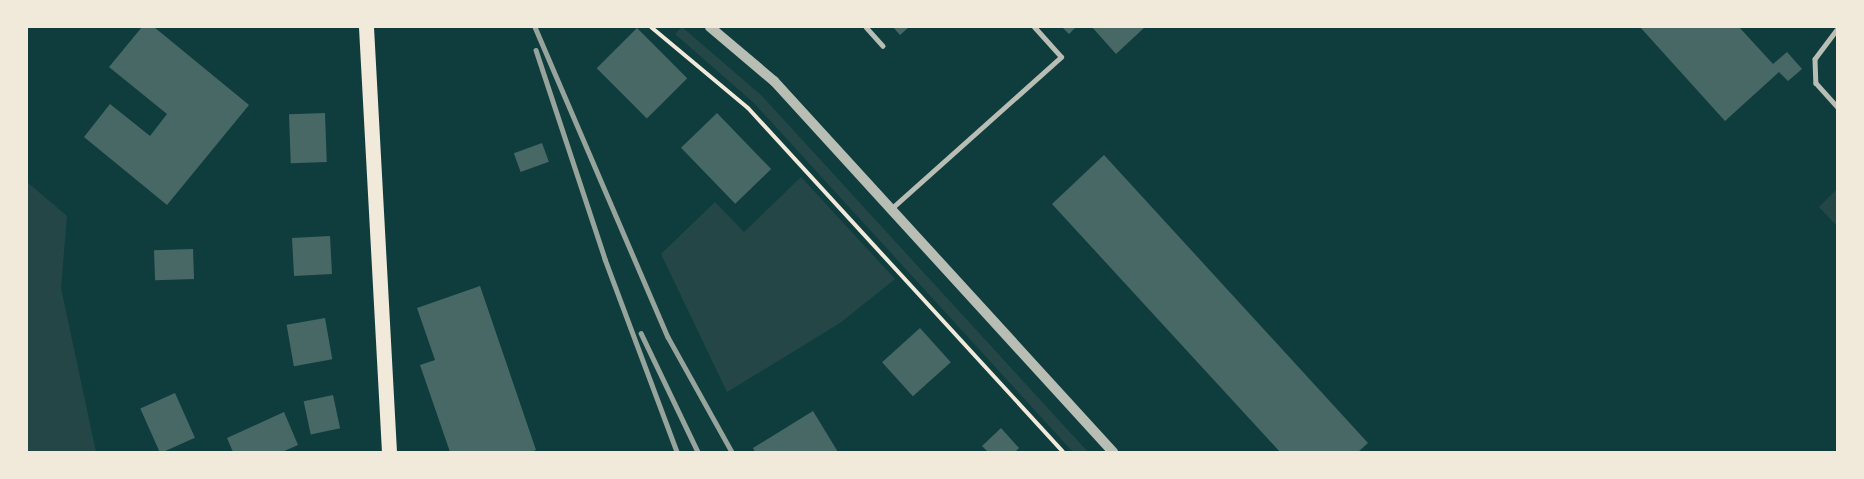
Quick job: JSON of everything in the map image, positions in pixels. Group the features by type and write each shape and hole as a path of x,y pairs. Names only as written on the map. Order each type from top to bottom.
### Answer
{"main road":[{"path":"366,27 389,452"}],"street":[{"path":"710,27 774,81 1113,452"}],"lane":[{"path":"866,27 883,46"},
{"path":"891,209 1061,57 1034,27"},
{"path":"1837,30 1815,59 1816,83 1837,106"}],"path":[{"path":"651,27 748,108 1063,452"}],"shaded area":[{"path":"682,27 761,95 1088,452 1073,452 754,103 675,34"},
{"path":"801,177 895,279 840,323 727,392 661,254 715,202 744,232"},
{"path":"27,182 67,216 61,288 96,452 27,452"},
{"path":"1837,189 1837,226 1819,207"}],"building":[{"path":"142,27 154,27 249,105 167,205 84,137 110,104 150,136 167,114 109,67"},
{"path":"893,27 909,27 900,35"},
{"path":"1062,27 1076,27 1069,34"},
{"path":"1092,27 1145,27 1116,54"},
{"path":"1640,27 1739,27 1773,64 1787,52 1802,69 1788,81 1779,72 1725,121"},
{"path":"637,28 687,78 647,119 597,68"},
{"path":"325,113 327,162 291,163 289,114"},
{"path":"717,113 771,169 735,204 681,148"},
{"path":"542,143 549,162 521,172 514,153"},
{"path":"1104,155 1368,443 1358,452 1280,452 1052,204"},
{"path":"330,236 332,274 294,276 292,238"},
{"path":"193,249 194,279 155,280 154,250"},
{"path":"480,286 536,450 530,452 450,452 420,365 435,360 417,308"},
{"path":"325,318 332,359 294,366 287,325"},
{"path":"920,328 951,362 913,396 882,362"},
{"path":"175,393 195,438 160,452 140,408"},
{"path":"333,395 340,428 311,434 304,401"},
{"path":"813,411 838,452 755,452 753,448"},
{"path":"284,412 298,445 282,452 233,452 227,438"},
{"path":"1001,428 1019,448 1015,452 988,452 982,446"}],"railway":[{"path":"535,27 668,337 732,452"},
{"path":"536,50 605,259 677,452"},
{"path":"641,333 698,452"}]}
